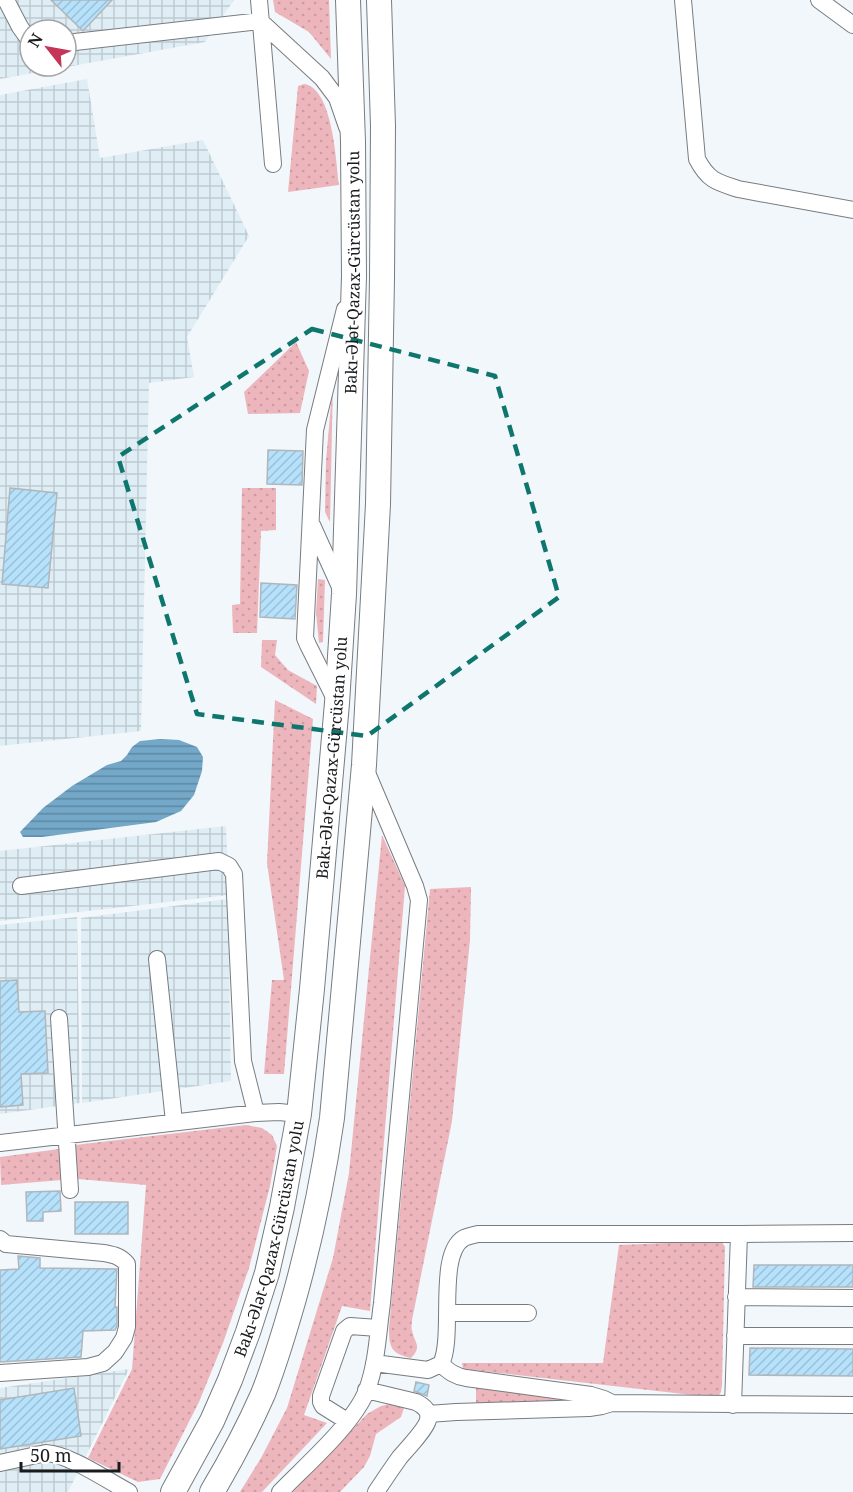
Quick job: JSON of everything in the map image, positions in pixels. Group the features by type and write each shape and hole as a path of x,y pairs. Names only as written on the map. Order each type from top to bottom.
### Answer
{"highway":[{"name":"Bakı-Ələt-Qazax-Gürcüstan yolu","path":"173,1492 212,1421 248,1332 267,1273 290,1168 299,1114 337,703 344,594 354,276 353,142 348,0"},
{"name":"Bakı-Ələt-Qazax-Gürcüstan yolu","path":"212,1492 243,1438 282,1341 314,1219 333,1118 364,765 378,492 383,126 379,0"}],"lane":[{"path":"6,0 18,22"},
{"path":"259,0 273,164"},
{"path":"683,0 697,159 704,172 720,183 738,189 853,210"},
{"path":"819,0 853,25"},
{"path":"78,42 260,21 322,78 337,98 353,142"},
{"path":"337,703 305,638 315,430 354,276"},
{"path":"311,522 344,594"},
{"path":"280,1492 341,1429 358,1407 374,1363 419,900 364,765"},
{"path":"21,886 219,861 229,866 234,874 243,1061 256,1113"},
{"path":"157,958 174,1122"},
{"path":"59,1018 70,1190"},
{"path":"0,1143 256,1113 299,1114"},
{"path":"374,1363 428,1370 441,1364 446,1350 451,1254 464,1238 478,1234 853,1233"},
{"path":"733,1405 739,1234"},
{"path":"0,1239 6,1244 116,1255 127,1264 127,1328 115,1352 103,1363 88,1367 0,1373"},
{"path":"736,1297 853,1298"},
{"path":"447,1313 528,1313"},
{"path":"347,1421 323,1406 321,1396 344,1331 350,1326 378,1328"},
{"path":"735,1336 853,1336"},
{"path":"441,1364 455,1376 591,1395 612,1403"},
{"path":"366,1390 416,1402 423,1405 428,1414 428,1422 424,1429 398,1460 376,1492"},
{"path":"428,1414 589,1408 612,1403 853,1405"},
{"path":"0,1463 52,1454 81,1466 129,1492"}],"highlighted area":[{"path":"312,329 495,376 559,597 367,736 197,714 118,457"}],"shaded area":[{"path":"0,0 234,0 205,42 78,65 78,18 18,18 18,76 0,79"},
{"path":"273,0 329,0 331,59 309,32 275,12"},
{"path":"87,79 100,158 203,140 249,236 187,337 194,377 149,383 141,731 0,746 0,95"},
{"path":"304,84 314,89 327,112 339,185 288,192 298,86"},
{"path":"296,342 309,371 300,413 248,414 244,392"},
{"path":"333,381 330,522 325,512 326,461"},
{"path":"242,488 276,488 276,530 261,531 257,633 233,633 232,605 240,604"},
{"path":"318,579 325,580 323,642 319,643 316,613"},
{"path":"262,640 277,640 275,655 288,670 317,686 316,704 261,667"},
{"path":"275,700 313,719 284,1074 264,1074 272,980 284,980 267,863"},
{"path":"226,826 229,895 0,921 0,851"},
{"path":"382,835 405,886 370,1311 342,1306 304,1415 327,1423 262,1492 240,1492 287,1408 333,1258 349,1173"},
{"path":"471,887 470,940 452,1121 412,1320 417,1347 411,1358 392,1349 389,1328 430,889"},
{"path":"228,899 231,1081 82,1103 81,918"},
{"path":"77,917 80,1103 0,1114 0,925"},
{"path":"246,1125 262,1128 272,1135 277,1146 270,1186 249,1268 223,1343 199,1402 160,1479 138,1482 88,1458 132,1369 146,1185 78,1179 75,1145"},
{"path":"59,1149 62,1180 1,1185 0,1157"},
{"path":"722,1242 725,1247 722,1385 718,1397 463,1369 462,1363 603,1363 619,1245"},
{"path":"129,1369 68,1492 0,1492 0,1388"},
{"path":"476,1385 586,1402 476,1403"},
{"path":"393,1403 405,1405 401,1417 376,1434 370,1456 364,1467 340,1492 293,1492 367,1414 381,1406"}],"water":[{"path":"179,740 197,747 203,757 202,771 194,795 181,811 156,822 42,837 23,837 20,832 43,808 72,786 107,765 121,761 140,741"}],"building":[{"path":"51,0 112,0 83,31 78,26 78,18 70,18"},
{"path":"268,450 303,451 302,485 267,484"},
{"path":"10,488 57,493 48,588 2,584"},
{"path":"261,583 297,585 295,619 260,617"},
{"path":"17,980 19,1012 45,1011 48,1073 21,1074 23,1105 0,1107 0,981"},
{"path":"60,1191 61,1211 43,1212 43,1221 27,1221 26,1192"},
{"path":"75,1202 128,1202 128,1234 75,1234"},
{"path":"18,1256 40,1258 40,1268 117,1269 115,1307 117,1307 117,1326 115,1330 83,1331 81,1357 0,1362 0,1270 19,1269"},
{"path":"754,1265 853,1265 853,1287 753,1287"},
{"path":"750,1348 853,1349 853,1376 749,1375"},
{"path":"416,1382 429,1385 427,1396 414,1391"},
{"path":"74,1388 81,1436 0,1449 0,1400"}]}
